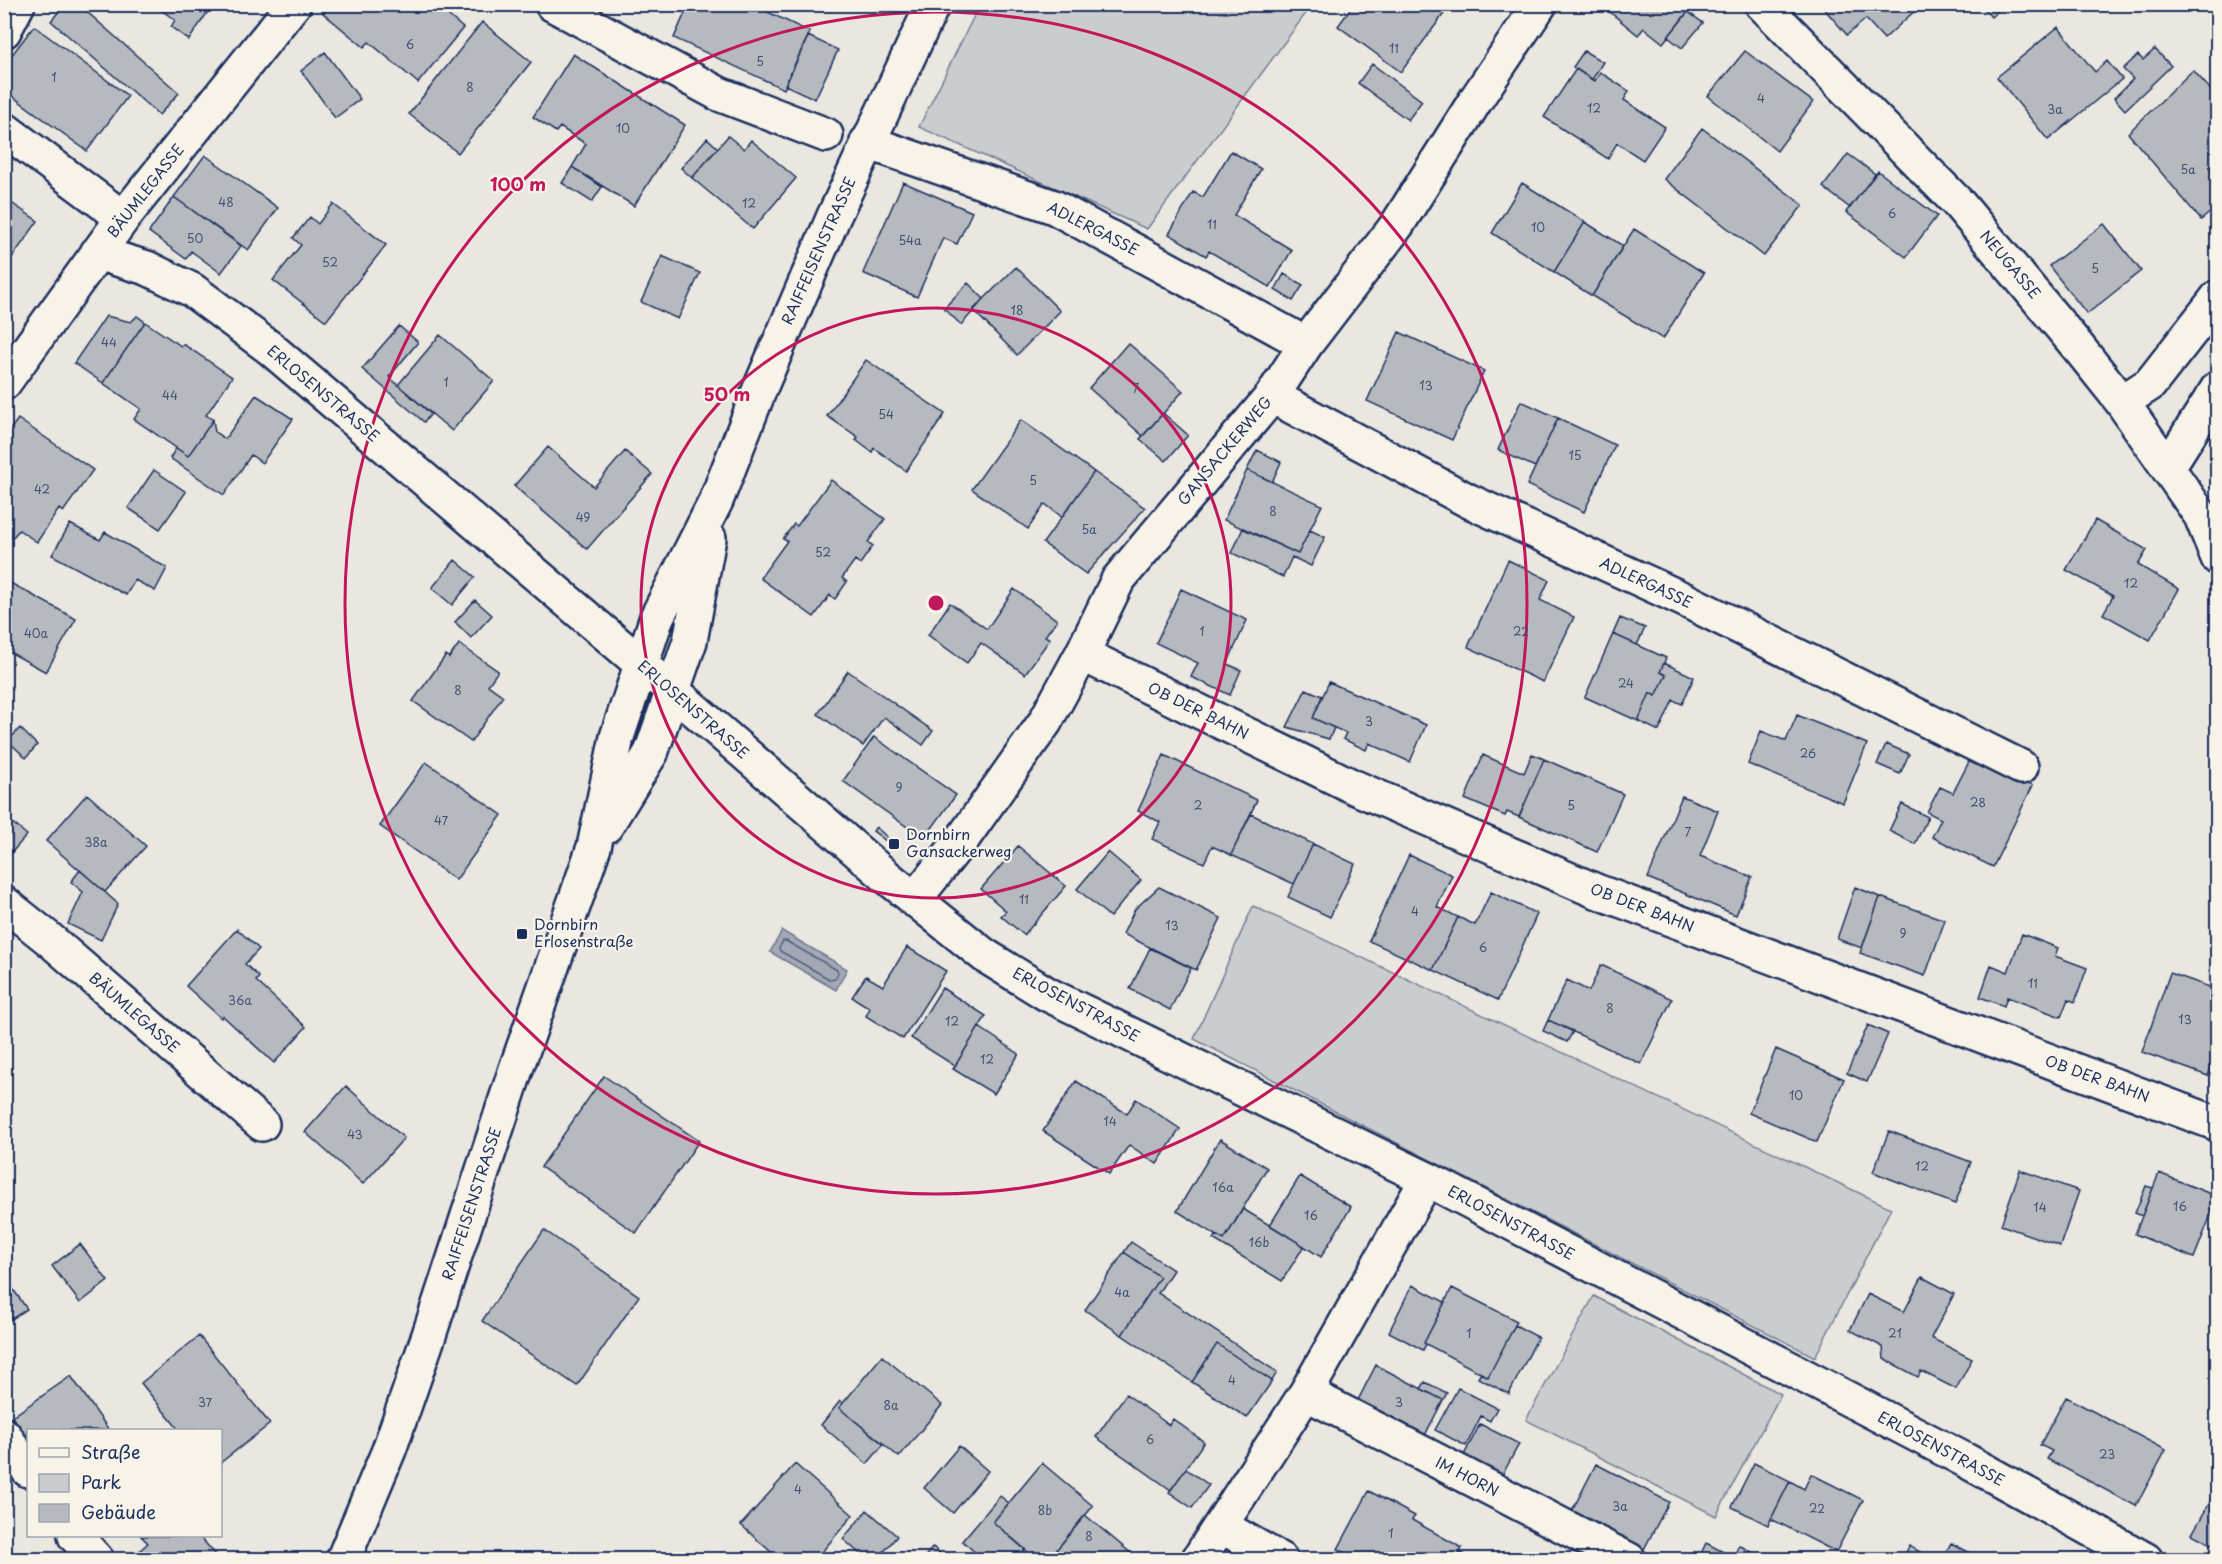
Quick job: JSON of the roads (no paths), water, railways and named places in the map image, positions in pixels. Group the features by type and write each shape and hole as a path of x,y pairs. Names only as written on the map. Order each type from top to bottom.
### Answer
{"street":[{"path":"4,31 18,4"},
{"name":"BÄUMLEGASSE","path":"4,383 123,218 294,4"},
{"path":"552,4 719,94 826,135"},
{"name":"RAIFFEISENSTRASSE","path":"343,1560 388,1450 425,1345 516,1069 594,847 617,737 657,617 716,501 785,329 867,142 933,4"},
{"name":"GANSACKERWEG","path":"914,900 961,841 1045,722 1082,654 1118,580 1272,396 1306,344 1397,225 1477,98 1540,4"},
{"name":"NEUGASSE","path":"1762,4 1958,203 2122,402 2201,516 2217,558"},
{"path":"4,129 123,218"},
{"name":"ADLERGASSE","path":"867,142 1054,207 1306,344"},
{"name":"ERLOSENSTRASSE","path":"98,254 147,268 192,290 261,342 673,691 914,900 984,956 1047,994 1427,1179 1965,1460 2146,1560"},
{"path":"2122,402 2150,384 2217,297"},
{"path":"2168,467 2217,388"},
{"name":"ADLERGASSE","path":"1272,396 1469,501 1685,600 2022,767"},
{"name":"RAIFFEISENSTRASSE","path":"594,847 651,753 673,691 690,641 716,501"},
{"name":"OB DER BAHN","path":"1082,654 1354,787 1588,888 2217,1124"},
{"name":"BÄUMLEGASSE","path":"4,903 49,939 262,1124"},
{"path":"1198,1560 1306,1393 1427,1179"},
{"name":"IM HORN","path":"1306,1393 1629,1560"},
{"path":"4,1435 27,1469"},
{"path":"1221,1526 1281,1560"},
{"path":"76,1537 97,1560"}],"water":[{"path":"782,931 847,969 836,990 770,952"}],"place":[{"name":"Dornbirn Gansackerweg","path":"894,844"},
{"name":"Dornbirn Erlosenstraße","path":"522,934"}]}
